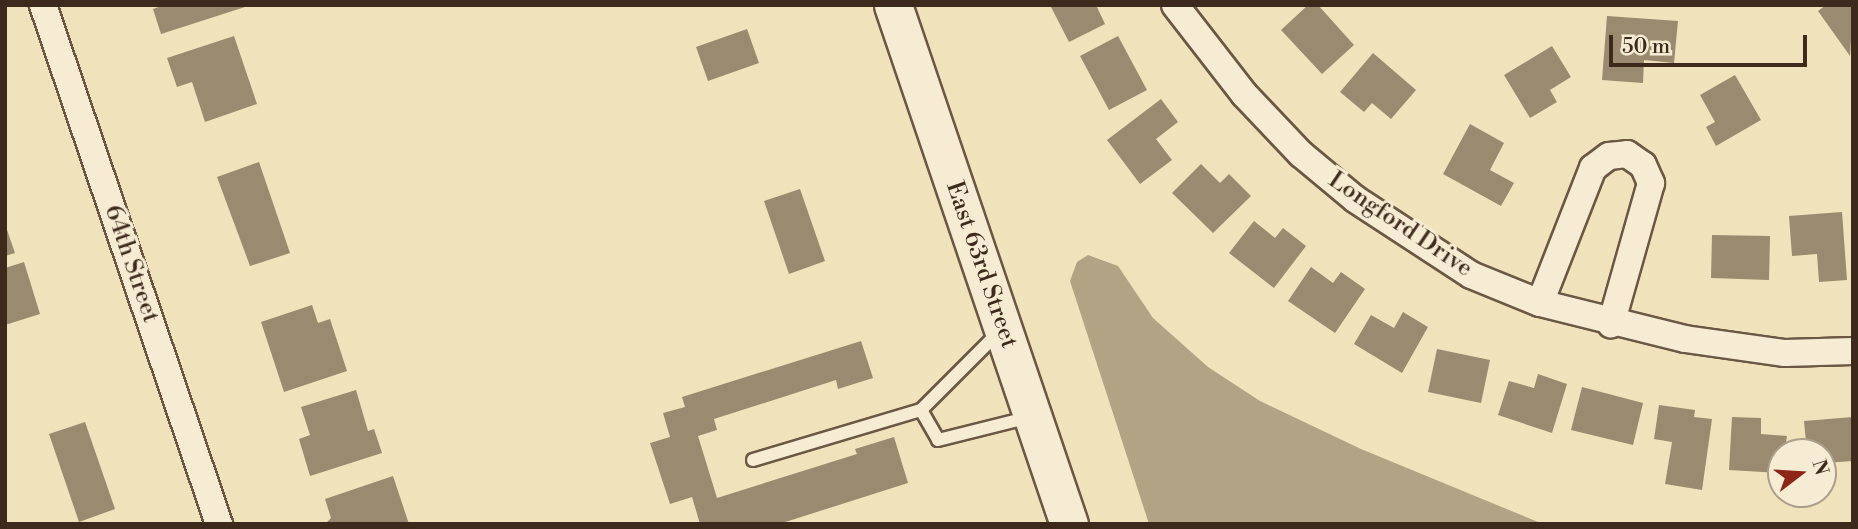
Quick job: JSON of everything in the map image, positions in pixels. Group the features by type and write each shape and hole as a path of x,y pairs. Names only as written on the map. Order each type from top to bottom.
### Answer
{"main road":[{"name":"East 63rd Street","path":"893,5 1069,524"}],"street":[{"name":"64th Street","path":"43,5 219,524"},
{"name":"Longford Drive","path":"1179,7 1266,120 1355,199 1471,275 1540,303 1611,324 1785,353 1853,351"},
{"path":"1540,303 1594,168 1609,156 1627,155 1643,165 1651,183 1611,324"}],"lane":[{"path":"753,460 920,410 1003,328"},
{"path":"920,410 938,440 1032,416"}],"shaded area":[{"path":"1088,255 1118,266 1153,318 1208,367 1260,401 1361,449 1543,524 1149,524 1070,281 1077,262"}],"building":[{"path":"164,5 248,6 161,34 153,9"},
{"path":"1050,5 1096,5 1105,24 1069,42"},
{"path":"1308,5 1318,5 1354,45 1322,74 1281,30"},
{"path":"1826,5 1853,5 1850,56 1818,11"},
{"path":"1607,16 1678,21 1674,63 1644,60 1643,83 1602,80"},
{"path":"747,29 759,63 708,81 696,47"},
{"path":"234,36 257,104 205,122 192,82 177,87 167,58"},
{"path":"1118,36 1147,90 1109,110 1080,56"},
{"path":"1552,46 1571,77 1550,90 1557,102 1530,118 1504,75"},
{"path":"1373,53 1416,90 1391,119 1372,103 1364,112 1340,92"},
{"path":"1735,75 1761,120 1716,146 1706,127 1715,122 1700,95"},
{"path":"1161,99 1178,122 1156,139 1172,160 1140,184 1107,140"},
{"path":"1470,124 1504,143 1490,170 1514,183 1501,206 1443,174"},
{"path":"259,162 290,253 250,266 217,177"},
{"path":"1201,164 1220,183 1229,174 1251,196 1213,233 1172,193"},
{"path":"800,189 825,261 789,274 764,201"},
{"path":"1842,212 1847,280 1819,282 1817,254 1792,256 1789,216"},
{"path":"1254,221 1275,238 1283,228 1306,246 1274,288 1229,253"},
{"path":"5,224 15,253 5,256"},
{"path":"1712,235 1770,236 1769,280 1711,278"},
{"path":"24,262 40,314 5,325 5,268"},
{"path":"1311,267 1333,283 1341,272 1365,289 1335,333 1288,301"},
{"path":"312,305 318,323 330,319 347,371 284,392 261,322"},
{"path":"1403,312 1428,327 1402,373 1354,344 1371,315 1394,328"},
{"path":"861,341 873,378 838,389 836,380 714,419 717,430 698,436 717,498 857,454 855,449 894,437 908,483 779,524 700,524 692,497 670,504 650,443 670,437 663,413 685,407 682,397"},
{"path":"1437,349 1490,360 1481,403 1428,392"},
{"path":"1538,374 1567,384 1552,433 1498,415 1509,381 1534,388"},
{"path":"1582,387 1643,403 1633,445 1571,430"},
{"path":"356,390 368,431 374,429 382,453 310,476 299,439 310,435 301,407"},
{"path":"1659,405 1695,410 1694,417 1712,419 1702,490 1665,484 1672,442 1654,439"},
{"path":"1732,417 1761,418 1761,434 1787,436 1767,438 1767,472 1729,470"},
{"path":"1853,417 1853,461 1837,462 1837,438 1806,438 1804,421"},
{"path":"85,422 115,509 79,522 49,434"},
{"path":"393,476 409,524 325,524 331,518 325,499"}]}
